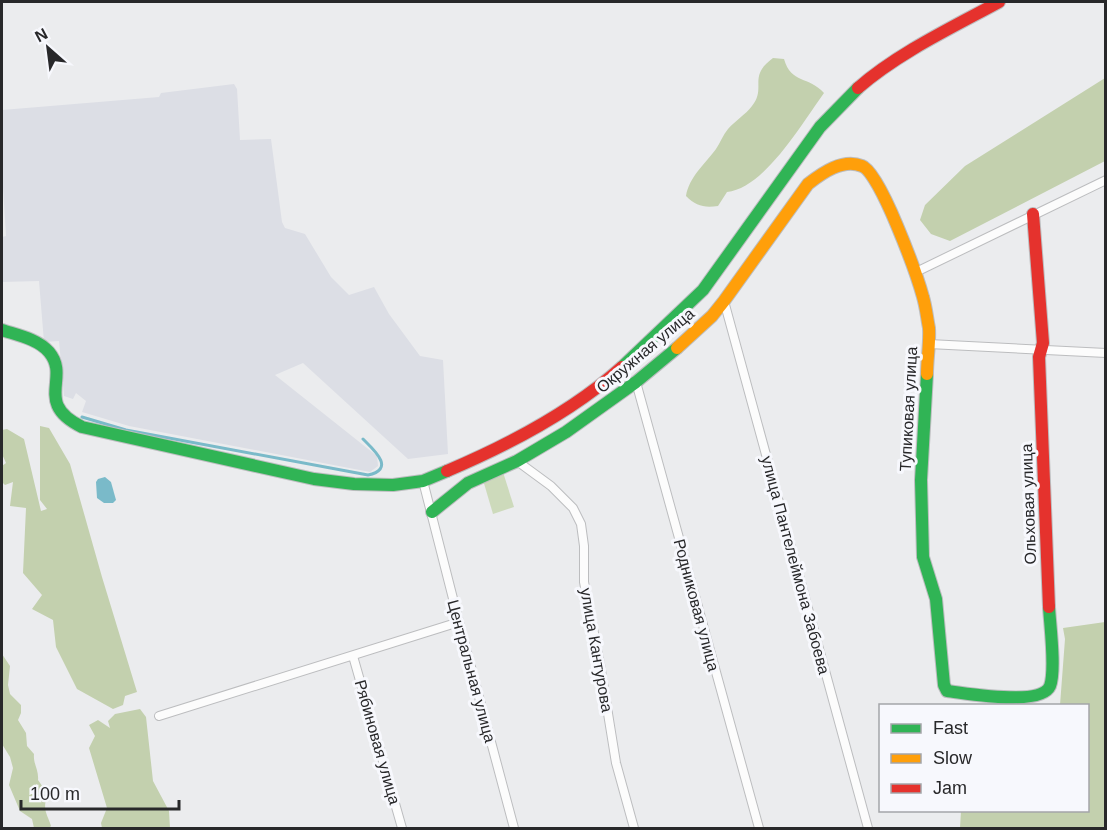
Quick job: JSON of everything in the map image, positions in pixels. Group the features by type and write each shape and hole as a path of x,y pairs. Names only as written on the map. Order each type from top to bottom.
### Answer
{"street":[{"path":"2,330 43,346 51,355 55,370 55,401 61,414 70,423 314,479 354,484 393,485 423,481 515,439 578,400 619,370 703,290 820,127 844,101 873,75 999,2"},
{"name":"Тупиковая улица","path":"838,166 855,164 864,166 872,172 892,213 926,305 929,344 921,480 923,557 936,599 942,673 947,691"},
{"name":"Окружная улица","path":"432,512 468,483 517,461 566,432 636,382 683,343 724,301 808,184 838,166"},
{"path":"914,273 1106,180"},
{"name":"Ольховая улица","path":"947,691 1039,696 1046,692 1051,684 1038,357 1043,343 1033,214"},
{"name":"улица Пантелеймона Забоева","path":"724,301 868,828"},
{"path":"929,344 1106,353"},
{"name":"Родниковая улица","path":"636,382 759,828"},
{"name":"улица Кантурова","path":"517,461 551,486 573,508 581,524 584,546 584,582 616,763 634,828"},
{"name":"Центральная улица","path":"423,481 514,828"},
{"path":"159,716 459,622"},
{"name":"Рябиновая улица","path":"353,656 402,828"}],"shaded area":[{"path":"234,84 237,89 240,140 271,139 282,222 285,228 305,234 331,277 349,295 374,287 389,314 420,356 443,360 448,454 408,459 303,363 275,375 377,456 378,466 370,472 129,426 82,412 86,401 76,393 73,399 64,396 59,341 44,342 39,281 2,282 2,237 6,236 2,171 2,110 159,97 161,93"}],"green space":[{"path":"773,58 784,59 791,72 824,93 782,152 755,179 741,188 727,192 718,206 704,206 693,202 686,196 690,183 728,129 752,106 758,93 761,71"},
{"path":"1105,78 1105,161 950,241 931,234 920,220 925,205 965,166"},
{"path":"40,426 49,428 70,464 137,692 125,696 123,705 113,709 77,689 56,647 53,620 32,609 42,595 23,573 26,508 10,506 13,482 5,485 2,482 2,466 6,463 2,454 2,430 7,429 24,439 41,511 47,509 40,500"},
{"path":"503,472 514,507 493,514 483,480"},
{"path":"1105,622 1105,828 960,828 961,812 1089,812 1089,704 1060,704 1065,639 1063,628"},
{"path":"2,654 10,666 8,685 10,694 21,705 18,720 26,733 27,746 34,754 38,780 45,790 44,794 47,798 45,809 51,826 49,828 34,828 32,819 20,811 9,785 13,768 10,757 2,744"},
{"path":"140,709 146,717 153,781 169,811 170,828 102,828 101,823 107,808 89,748 95,736 89,725 98,720 110,728 108,721 115,714"}],"water":[{"path":"105,477 111,482 116,500 113,503 104,503 97,498 96,482"}],"waterway":[{"path":"82,417 126,430 368,475 376,472 382,464 377,454 363,439"}],"traffic: fast":[{"path":"622,367 703,290 820,127 858,88"},
{"path":"2,330 33,341 49,352 57,371 55,390 59,409 67,418 82,427 314,479 354,484 393,485 423,481 447,471"},
{"path":"432,512 468,483 517,461 566,432 636,382 677,348"},
{"path":"927,374 921,480 923,557 936,599 944,685 947,691 1002,697 1033,696 1044,692 1050,686 1053,669 1049,607"}],"traffic: slow":[{"path":"677,348 712,316 724,301 808,184 840,165 855,164 870,172 888,204 906,247 925,305 929,328 927,374"}],"traffic: jam":[{"path":"858,88 908,52 999,2"},
{"path":"1033,214 1043,343 1039,357 1049,607"},
{"path":"447,471 539,426 583,398 622,367"}]}
